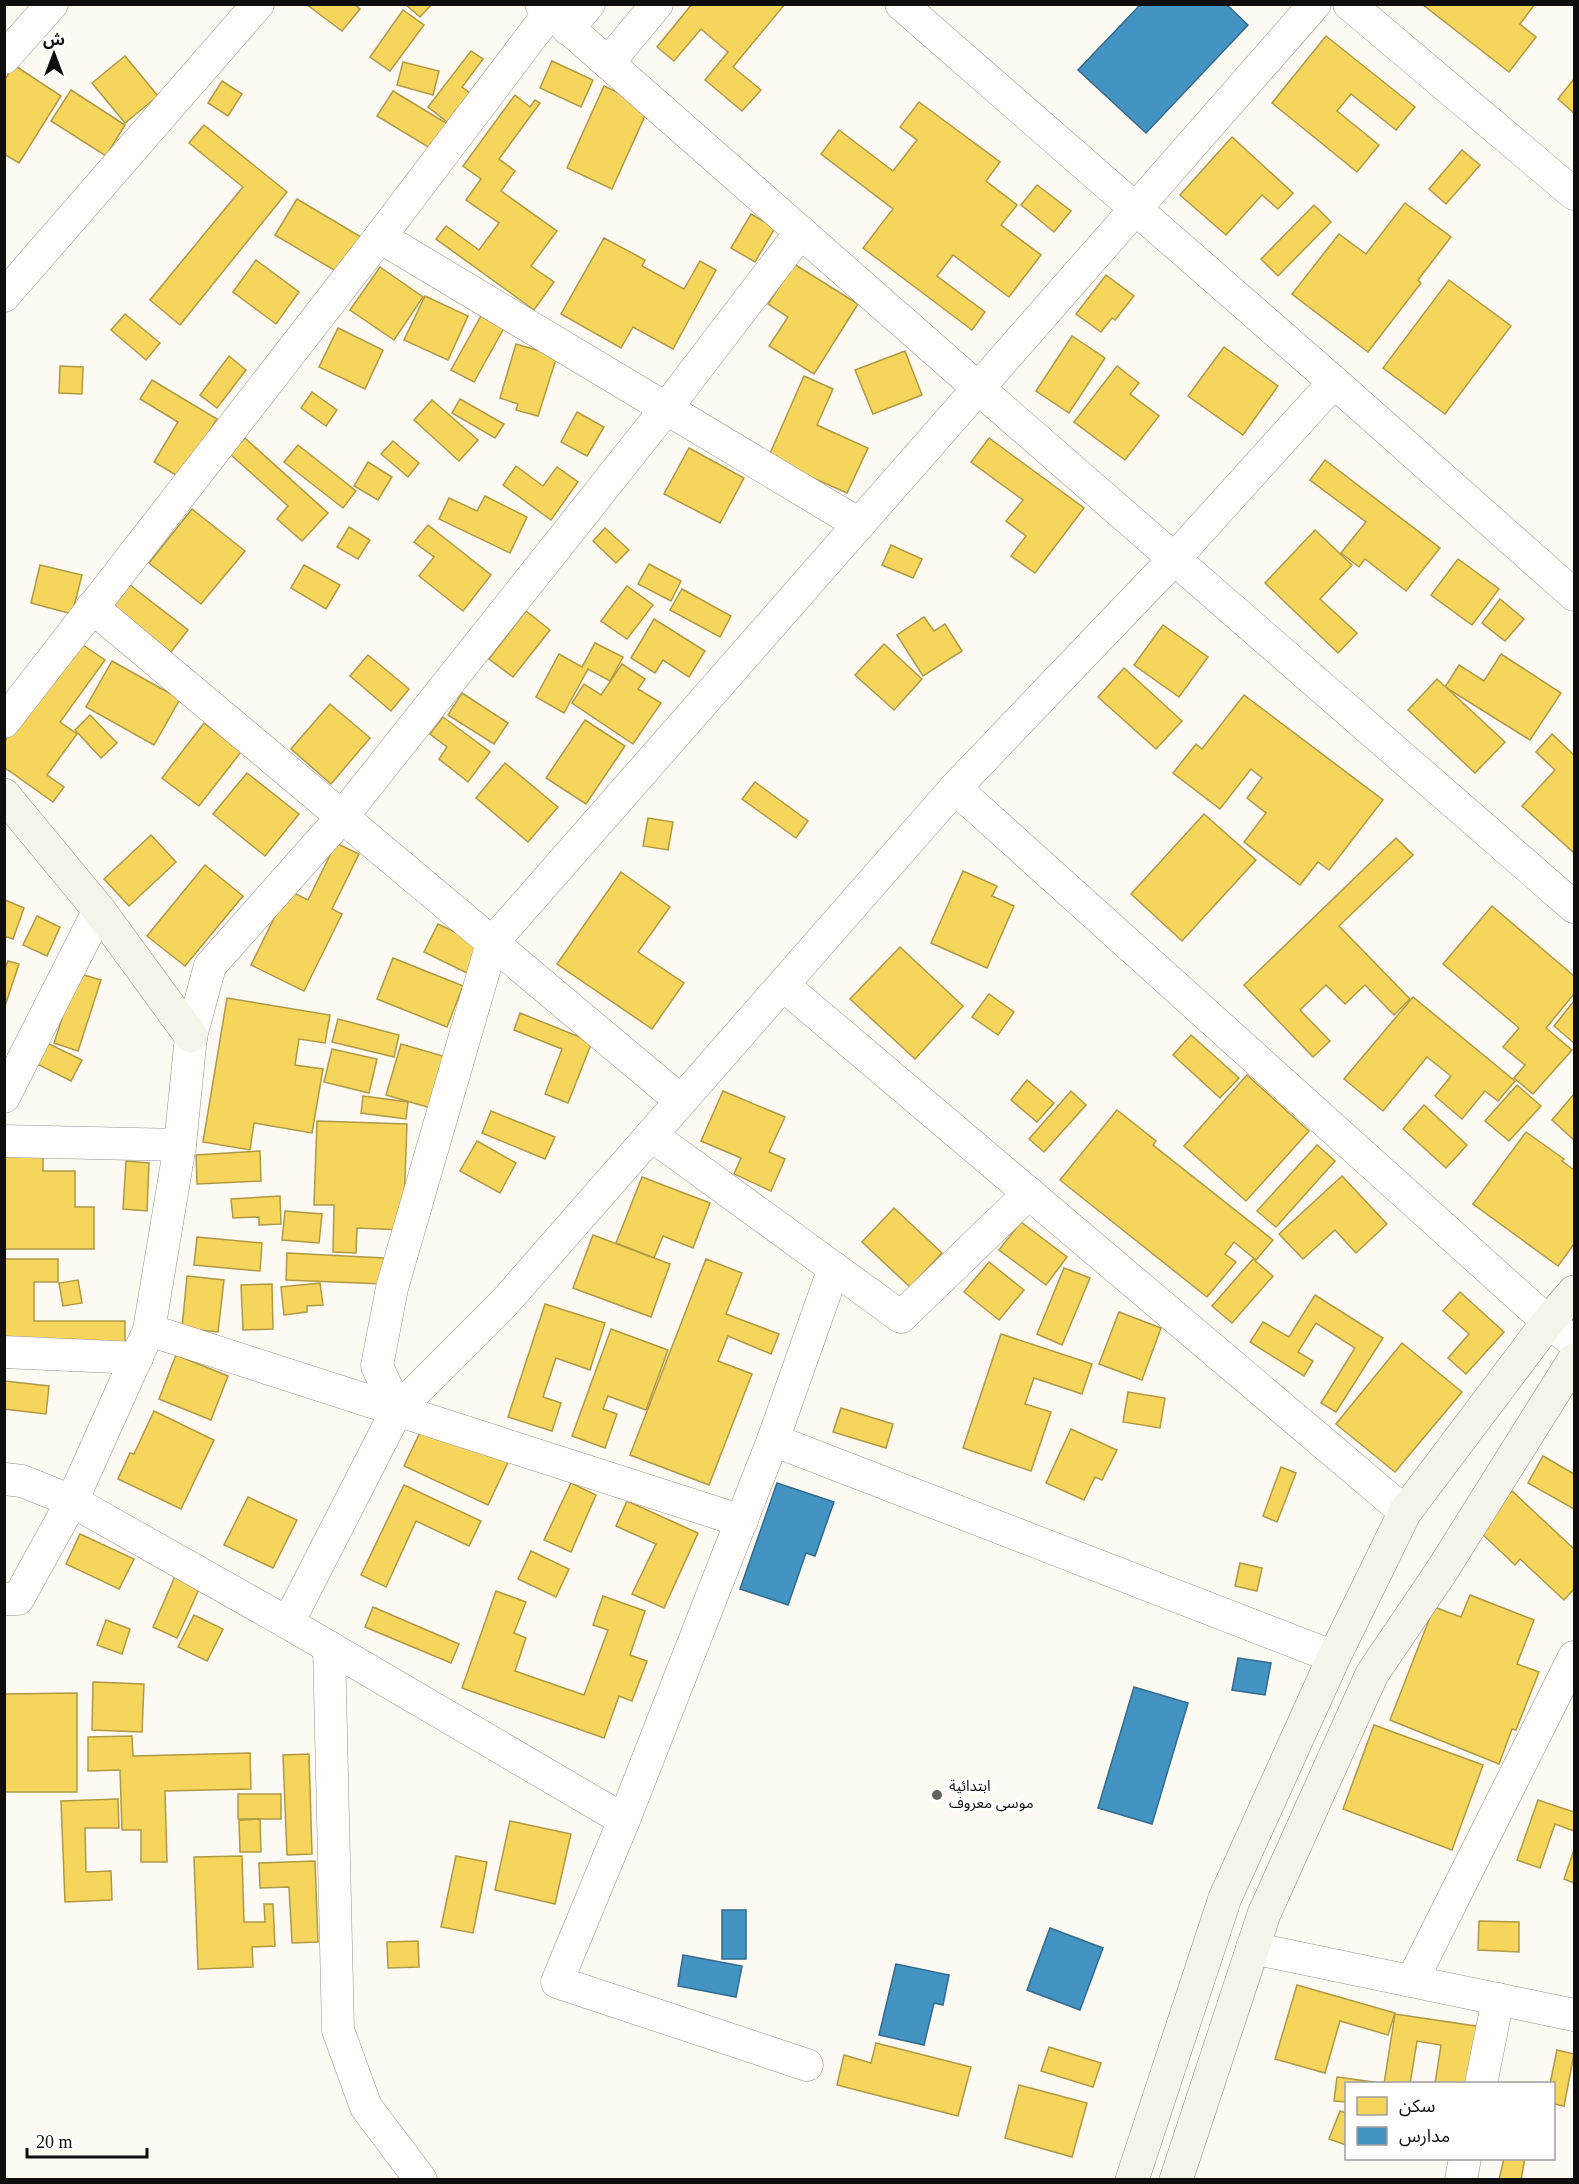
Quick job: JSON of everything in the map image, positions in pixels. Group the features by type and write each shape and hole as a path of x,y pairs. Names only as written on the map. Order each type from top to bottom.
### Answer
{"street":[{"path":"4,58 52,4"},
{"path":"4,296 258,4"},
{"path":"4,722 553,15 589,4"},
{"path":"608,63 657,4"},
{"path":"901,4 1575,594"},
{"path":"397,1410 377,1366 392,1288 492,943 1315,4"},
{"path":"1349,4 1575,194"},
{"path":"553,15 1575,907"},
{"path":"4,1599 18,1599 72,1502 149,1330 180,1145 191,1036 210,966 342,817 665,410 801,232"},
{"path":"380,237 665,410 859,524"},
{"path":"288,1623 397,1410 505,1302 955,788 1174,558 1334,382"},
{"path":"92,607 681,1101"},
{"path":"955,788 1548,1322 1575,1342"},
{"path":"4,795 99,910 191,1036"},
{"path":"4,1096 99,910"},
{"path":"783,985 1405,1512"},
{"path":"651,1135 901,1317 1029,1193"},
{"path":"4,1141 180,1145"},
{"path":"807,2065 557,1982 624,1820 742,1521 834,1268"},
{"path":"1138,2178 1225,1898 1334,1657 1405,1512 1548,1322 1575,1292"},
{"path":"149,1330 742,1521"},
{"path":"4,1352 136,1358"},
{"path":"1176,2180 1264,1914 1372,1674 1441,1572 1575,1360"},
{"path":"773,1440 1334,1657"},
{"path":"4,1479 22,1481 72,1502 288,1623 624,1820"},
{"path":"329,1647 338,2030 366,2107 421,2180"},
{"path":"1412,1982 1575,1657"},
{"path":"1252,1948 1575,2014"},
{"path":"1481,2082 1498,1999"},
{"path":"1461,2180 1465,2160"}],"building: سكن":[{"path":"306,4 354,4 360,9 342,31"},
{"path":"405,4 432,4 420,17"},
{"path":"692,4 785,4 733,67 761,90 742,111 705,80 728,52 701,29 674,61 657,47"},
{"path":"1422,4 1535,4 1520,24 1536,37 1509,72"},
{"path":"403,10 424,25 390,71 370,57"},
{"path":"1326,36 1415,107 1396,130 1351,94 1337,111 1379,145 1357,172 1272,103"},
{"path":"471,51 483,59 462,87 474,96 451,125 428,107"},
{"path":"125,56 158,96 125,123 92,83"},
{"path":"552,61 593,80 581,107 540,88"},
{"path":"403,62 439,71 433,95 397,85"},
{"path":"14,65 61,96 19,163 4,154 4,81"},
{"path":"1574,79 1574,113 1558,99"},
{"path":"222,81 242,94 228,116 208,103"},
{"path":"604,86 649,107 612,189 567,168"},
{"path":"71,90 125,125 106,156 51,121"},
{"path":"393,91 451,126 435,151 377,116"},
{"path":"515,95 530,107 535,100 540,103 499,159 515,171 501,191 557,231 531,266 554,282 534,310 436,239 446,226 479,250 499,223 466,200 481,179 463,166"},
{"path":"919,102 1000,162 986,181 1017,205 1001,225 1041,255 1009,297 953,255 937,276 985,312 972,330 863,248 893,209 821,154 839,130 893,171 917,140 900,127"},
{"path":"204,125 287,192 180,325 150,300 243,187 189,143"},
{"path":"1232,137 1293,193 1278,209 1262,195 1226,235 1180,195"},
{"path":"1462,150 1480,165 1446,204 1429,189"},
{"path":"1037,185 1071,211 1054,232 1021,205"},
{"path":"297,199 361,237 339,273 275,235"},
{"path":"1405,203 1451,237 1418,280 1421,283 1368,352 1292,294 1339,234 1366,254"},
{"path":"1314,205 1331,222 1278,276 1261,259"},
{"path":"751,214 775,228 755,262 731,248"},
{"path":"604,238 645,260 642,266 684,289 700,261 716,270 673,349 633,327 621,348 561,314"},
{"path":"256,260 299,292 276,324 233,292"},
{"path":"794,264 858,304 814,374 769,346 788,317 768,304"},
{"path":"380,267 423,297 394,340 350,310"},
{"path":"1106,275 1134,296 1115,320 1112,318 1101,332 1076,314"},
{"path":"1449,280 1511,326 1445,414 1383,368"},
{"path":"425,296 468,316 448,360 404,340"},
{"path":"125,314 160,343 146,360 111,330"},
{"path":"481,316 504,328 474,382 451,370"},
{"path":"338,328 383,350 365,389 319,367"},
{"path":"1072,336 1105,358 1069,413 1036,391"},
{"path":"516,344 557,356 538,416 516,410 518,404 500,398"},
{"path":"1224,347 1278,386 1243,435 1188,396"},
{"path":"905,351 922,395 873,414 855,370"},
{"path":"229,356 246,370 217,408 200,395"},
{"path":"60,366 83,367 82,394 59,393"},
{"path":"1117,366 1139,383 1130,394 1159,416 1125,460 1074,422"},
{"path":"804,376 833,389 817,425 868,448 847,493 768,458"},
{"path":"152,380 217,419 181,478 154,462 178,422 140,399"},
{"path":"312,392 337,410 326,426 301,408"},
{"path":"460,399 504,424 495,438 452,413"},
{"path":"432,400 478,440 459,461 414,420"},
{"path":"577,412 604,427 587,456 561,442"},
{"path":"245,438 328,513 302,541 277,519 288,506 230,454"},
{"path":"989,438 1084,508 1035,573 1011,556 1026,536 1006,521 1023,500 971,462"},
{"path":"393,441 419,463 408,477 381,454"},
{"path":"298,445 356,491 343,508 284,462"},
{"path":"689,448 744,478 720,523 664,494"},
{"path":"1325,460 1440,548 1406,591 1365,559 1359,567 1341,553 1366,522 1310,480"},
{"path":"368,462 392,477 378,500 354,486"},
{"path":"516,466 543,486 557,467 578,482 551,520 503,485"},
{"path":"485,496 527,517 510,553 439,519 449,498 477,511"},
{"path":"192,509 245,551 201,604 149,563"},
{"path":"428,525 491,575 463,611 419,576 434,557 414,542"},
{"path":"349,527 370,540 358,559 337,547"},
{"path":"605,528 629,550 616,563 593,541"},
{"path":"1315,530 1352,565 1320,599 1357,633 1338,653 1265,583"},
{"path":"891,545 922,559 913,578 882,565"},
{"path":"1458,559 1499,589 1472,625 1431,595"},
{"path":"649,564 681,581 671,601 638,584"},
{"path":"40,565 82,575 72,614 31,603"},
{"path":"304,565 340,585 326,609 291,588"},
{"path":"130,585 188,630 171,652 113,607"},
{"path":"627,586 653,605 627,639 601,621"},
{"path":"682,589 731,616 720,637 670,610"},
{"path":"1500,599 1524,619 1505,641 1482,623"},
{"path":"526,611 550,630 513,677 489,659"},
{"path":"924,617 934,631 945,624 962,651 923,676 897,635"},
{"path":"654,619 705,651 689,677 663,660 655,673 631,658"},
{"path":"1163,625 1208,657 1179,697 1134,665"},
{"path":"77,641 105,660 60,722 77,734 47,775 64,787 53,802 4,767 4,742"},
{"path":"595,643 623,657 610,681 588,669 564,713 536,697 559,654 582,667"},
{"path":"884,644 922,679 894,710 855,675"},
{"path":"1501,654 1561,693 1530,740 1445,687 1459,665 1484,681"},
{"path":"368,655 409,689 391,711 350,676"},
{"path":"112,661 180,699 154,745 86,707"},
{"path":"622,664 645,679 638,689 661,703 633,744 572,703 584,684 601,695"},
{"path":"1124,668 1182,721 1156,749 1098,697"},
{"path":"1437,679 1505,742 1475,773 1408,710"},
{"path":"462,693 508,723 494,744 448,715"},
{"path":"1244,695 1383,800 1329,870 1318,862 1300,885 1244,842 1266,813 1247,798 1262,778 1251,769 1220,809 1173,773 1196,744 1202,749"},
{"path":"330,704 370,738 331,784 291,749"},
{"path":"90,715 117,743 101,758 75,730"},
{"path":"443,717 490,752 468,782 439,759 447,747 430,734"},
{"path":"585,720 625,746 586,804 546,778"},
{"path":"204,723 241,752 199,806 162,778"},
{"path":"1552,734 1574,755 1574,853 1522,806 1555,770 1536,752"},
{"path":"505,763 558,807 528,842 476,798"},
{"path":"247,773 299,814 265,856 213,814"},
{"path":"755,782 808,821 796,838 742,799"},
{"path":"1204,814 1256,860 1182,941 1131,894"},
{"path":"648,818 673,822 668,850 643,846"},
{"path":"151,835 176,862 129,906 104,879"},
{"path":"1396,838 1413,855 1339,926 1410,999 1394,1015 1365,985 1345,1004 1326,985 1300,1010 1330,1041 1313,1057 1244,985"},
{"path":"336,843 359,854 332,909 342,914 304,991 251,965 288,890 308,900"},
{"path":"205,865 243,896 185,966 147,936"},
{"path":"963,871 997,886 992,896 1014,906 987,968 931,943"},
{"path":"621,872 670,907 638,952 684,983 652,1029 557,964"},
{"path":"5,900 24,908 13,939 4,936"},
{"path":"1492,906 1574,976 1574,994 1546,1028 1572,1050 1533,1094 1514,1078 1525,1065 1503,1047 1519,1028 1443,964"},
{"path":"37,916 60,927 47,956 23,945"},
{"path":"438,924 484,946 469,974 424,952"},
{"path":"900,947 963,1006 915,1059 850,999"},
{"path":"393,958 463,986 447,1027 377,999"},
{"path":"8,961 19,964 4,1009 4,971"},
{"path":"77,973 101,980 78,1051 54,1043"},
{"path":"989,994 1014,1012 998,1035 972,1017"},
{"path":"1413,997 1515,1081 1498,1101 1485,1091 1462,1119 1435,1096 1451,1076 1427,1057 1383,1111 1344,1079"},
{"path":"227,998 330,1015 325,1043 299,1039 295,1065 323,1069 312,1133 254,1123 250,1150 203,1142"},
{"path":"1574,1001 1574,1043 1554,1026"},
{"path":"520,1013 592,1042 568,1103 545,1094 562,1049 514,1030"},
{"path":"338,1019 399,1035 394,1057 332,1042"},
{"path":"1191,1035 1239,1078 1220,1098 1173,1055"},
{"path":"37,1038 82,1060 71,1081 27,1059"},
{"path":"401,1044 446,1057 431,1108 386,1095"},
{"path":"332,1049 377,1059 369,1093 324,1082"},
{"path":"1247,1075 1309,1131 1246,1201 1184,1146"},
{"path":"1027,1080 1054,1103 1037,1122 1011,1100"},
{"path":"1517,1085 1541,1106 1509,1141 1485,1121"},
{"path":"723,1091 785,1117 769,1152 785,1159 771,1191 734,1174 741,1158 701,1141"},
{"path":"1071,1091 1086,1105 1044,1152 1029,1139"},
{"path":"1574,1094 1574,1140 1552,1120"},
{"path":"363,1096 408,1102 406,1119 361,1113"},
{"path":"1424,1105 1467,1145 1446,1168 1403,1129"},
{"path":"1117,1110 1156,1141 1153,1145 1273,1240 1256,1260 1234,1242 1225,1254 1236,1262 1207,1297 1060,1180"},
{"path":"491,1111 555,1137 545,1159 482,1133"},
{"path":"317,1121 407,1124 403,1230 357,1228 356,1253 333,1252 334,1205 314,1205"},
{"path":"1526,1132 1564,1159 1562,1161 1574,1170 1574,1244 1558,1266 1473,1204"},
{"path":"477,1141 516,1163 500,1193 460,1171"},
{"path":"1317,1145 1335,1161 1276,1227 1257,1211"},
{"path":"260,1151 261,1181 197,1184 196,1155"},
{"path":"4,1152 43,1152 43,1171 75,1171 75,1207 94,1207 94,1249 4,1249"},
{"path":"126,1161 149,1163 147,1211 123,1209"},
{"path":"1342,1176 1387,1224 1356,1253 1335,1230 1303,1259 1279,1234"},
{"path":"642,1177 710,1203 693,1248 663,1236 654,1258 616,1243"},
{"path":"280,1196 281,1224 259,1225 259,1217 233,1218 231,1199"},
{"path":"894,1208 942,1253 910,1287 862,1242"},
{"path":"285,1211 322,1214 319,1243 282,1240"},
{"path":"1021,1222 1067,1257 1046,1285 999,1250"},
{"path":"593,1235 670,1264 651,1317 573,1288"},
{"path":"197,1237 262,1243 260,1271 194,1265"},
{"path":"287,1253 384,1258 383,1284 286,1280"},
{"path":"4,1259 58,1259 58,1282 34,1282 34,1321 125,1321 125,1348 4,1347"},
{"path":"706,1259 742,1273 726,1314 779,1334 771,1354 728,1336 718,1361 752,1374 709,1485 630,1455"},
{"path":"1253,1259 1273,1276 1232,1323 1212,1306"},
{"path":"989,1262 1024,1290 999,1320 964,1292"},
{"path":"1064,1268 1090,1278 1062,1345 1037,1334"},
{"path":"187,1276 224,1280 218,1332 182,1328"},
{"path":"78,1280 82,1303 63,1306 59,1283"},
{"path":"320,1283 323,1305 307,1306 307,1312 284,1315 281,1287"},
{"path":"272,1284 273,1329 243,1330 241,1285"},
{"path":"1460,1292 1504,1332 1466,1374 1448,1358 1469,1334 1443,1311"},
{"path":"1315,1295 1383,1338 1336,1412 1321,1403 1355,1348 1316,1323 1298,1352 1313,1361 1304,1376 1250,1342 1263,1322 1289,1337"},
{"path":"545,1304 605,1323 590,1370 556,1358 543,1397 561,1403 552,1431 508,1417"},
{"path":"1119,1312 1161,1328 1142,1380 1099,1364"},
{"path":"611,1329 668,1350 646,1410 608,1396 603,1409 617,1414 605,1448 572,1436"},
{"path":"1001,1334 1092,1364 1082,1394 1034,1378 1025,1404 1051,1412 1031,1471 963,1448"},
{"path":"1402,1343 1462,1392 1395,1472 1336,1424"},
{"path":"176,1355 228,1376 211,1420 159,1399"},
{"path":"4,1381 49,1386 46,1414 4,1409"},
{"path":"1128,1392 1165,1398 1160,1428 1123,1422"},
{"path":"841,1408 893,1424 886,1448 833,1432"},
{"path":"154,1411 214,1440 181,1509 118,1479 130,1453 134,1454"},
{"path":"426,1420 510,1458 488,1505 404,1466"},
{"path":"1071,1429 1117,1450 1102,1480 1095,1477 1084,1500 1046,1483"},
{"path":"1543,1456 1574,1474 1574,1509 1528,1483"},
{"path":"1281,1467 1296,1473 1277,1522 1263,1516"},
{"path":"571,1483 596,1495 571,1552 544,1540"},
{"path":"404,1485 481,1521 469,1546 416,1521 386,1587 361,1575"},
{"path":"1512,1491 1574,1549 1574,1589 1564,1600 1520,1559 1515,1565 1477,1529"},
{"path":"248,1497 297,1520 273,1568 224,1545"},
{"path":"627,1501 698,1533 664,1608 632,1594 656,1544 616,1526"},
{"path":"80,1534 134,1559 119,1589 66,1564"},
{"path":"531,1551 569,1569 556,1597 518,1579"},
{"path":"1240,1563 1262,1568 1257,1591 1235,1586"},
{"path":"176,1574 201,1585 177,1638 153,1627"},
{"path":"496,1591 526,1602 514,1633 526,1638 515,1671 584,1695 608,1630 593,1625 603,1596 645,1611 630,1655 647,1661 632,1701 619,1696 604,1738 462,1688"},
{"path":"1470,1595 1534,1620 1517,1664 1539,1672 1516,1730 1512,1729 1499,1764 1390,1720 1434,1607 1461,1617"},
{"path":"373,1607 459,1644 451,1663 365,1627"},
{"path":"194,1615 223,1629 207,1661 178,1647"},
{"path":"106,1620 130,1629 122,1654 97,1645"},
{"path":"93,1682 144,1684 142,1732 92,1730"},
{"path":"77,1693 77,1792 4,1792 4,1694"},
{"path":"1374,1725 1483,1765 1452,1850 1343,1809"},
{"path":"132,1736 133,1756 250,1753 251,1789 165,1791 167,1862 141,1862 141,1830 122,1830 120,1770 88,1771 88,1737"},
{"path":"309,1754 312,1854 287,1855 283,1755"},
{"path":"238,1794 281,1794 281,1819 238,1819"},
{"path":"118,1799 119,1828 85,1828 86,1872 111,1871 112,1900 65,1902 61,1801"},
{"path":"1538,1800 1574,1812 1574,1831 1555,1824 1540,1868 1517,1860"},
{"path":"260,1819 261,1852 240,1852 239,1820"},
{"path":"510,1821 571,1834 555,1904 495,1890"},
{"path":"1574,1850 1574,1883 1564,1879"},
{"path":"242,1856 244,1922 265,1922 264,1904 273,1904 275,1946 252,1947 253,1967 198,1969 194,1857"},
{"path":"456,1856 487,1862 473,1933 441,1927"},
{"path":"315,1861 318,1942 292,1943 289,1887 260,1888 259,1863"},
{"path":"1479,1921 1519,1922 1519,1952 1478,1950"},
{"path":"418,1941 419,1967 388,1968 387,1942"},
{"path":"1297,1985 1395,2013 1388,2035 1340,2021 1325,2073 1275,2059"},
{"path":"1395,2014 1482,2027 1473,2082 1435,2082 1441,2045 1417,2041 1410,2082 1384,2082"},
{"path":"876,2043 971,2067 958,2116 837,2085 844,2055 871,2063"},
{"path":"1049,2047 1101,2063 1093,2087 1041,2071"},
{"path":"1557,2050 1574,2054 1564,2106 1555,2104 1555,2082 1550,2082"},
{"path":"1337,2077 1374,2082 1345,2082 1345,2102 1334,2101"},
{"path":"1019,2085 1087,2103 1072,2157 1005,2138"},
{"path":"1340,2111 1345,2113 1345,2145 1329,2139"},
{"path":"1504,2160 1525,2160 1521,2180 1499,2180"}],"building: مدارس":[{"path":"1141,4 1226,4 1248,25 1146,133 1078,70"},
{"path":"777,1483 834,1502 815,1556 806,1553 788,1605 740,1589"},
{"path":"1238,1658 1271,1663 1265,1695 1232,1690"},
{"path":"1134,1687 1188,1703 1152,1824 1098,1808"},
{"path":"722,1910 746,1910 746,1959 722,1959"},
{"path":"1050,1928 1103,1948 1080,2010 1027,1990"},
{"path":"683,1955 742,1966 736,1997 678,1986"},
{"path":"896,1964 949,1975 943,2005 934,2003 924,2045 879,2035"}],"place":[{"name":"ابتدائية موسى معروف","path":"937,1795"}]}
